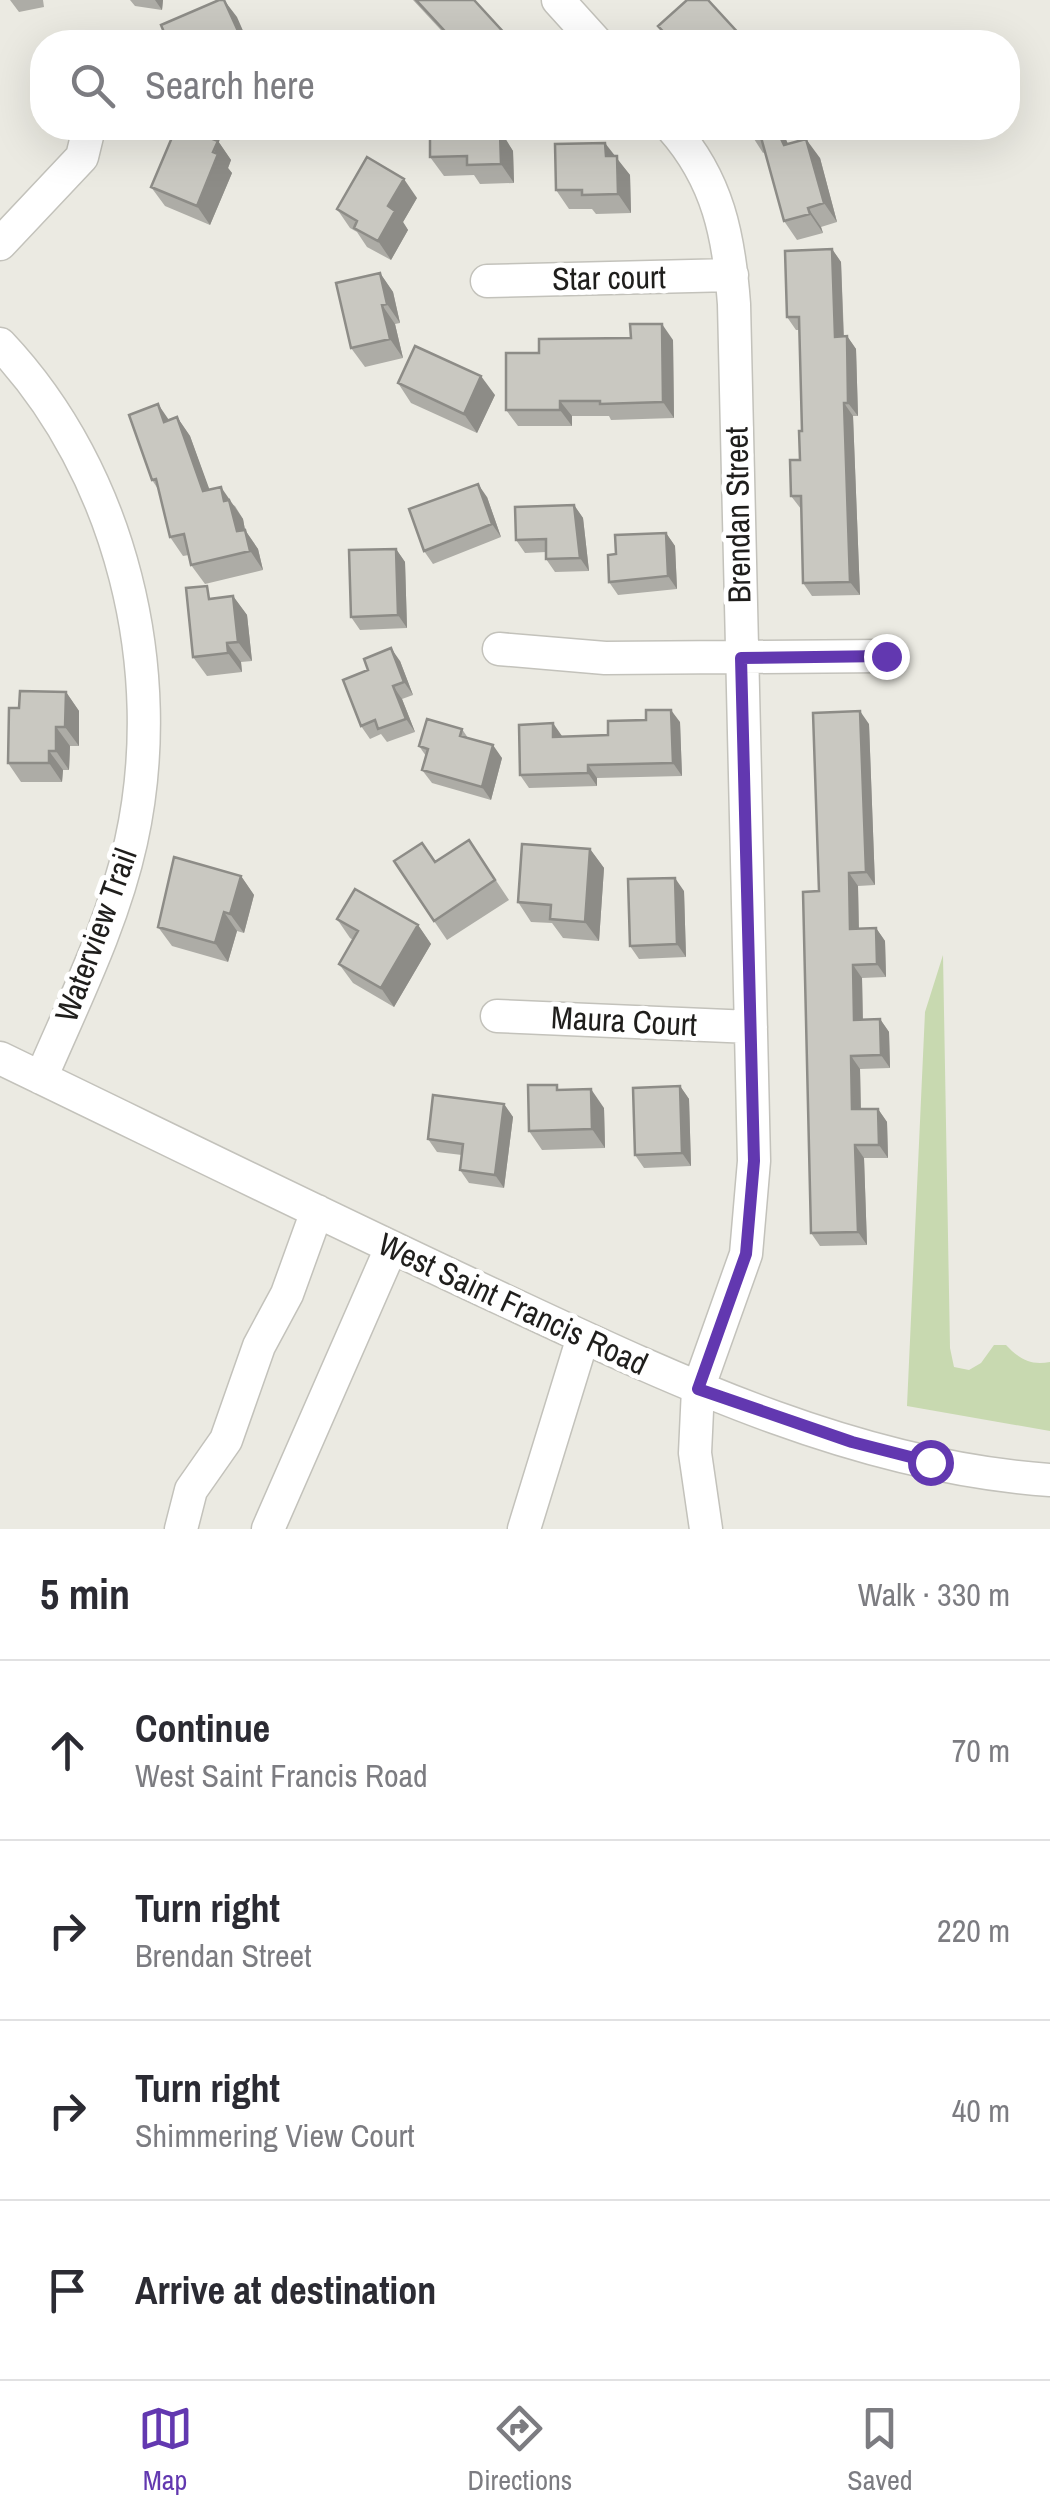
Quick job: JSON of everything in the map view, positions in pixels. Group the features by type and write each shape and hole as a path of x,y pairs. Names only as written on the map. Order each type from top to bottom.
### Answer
{"street":[{"path":"558,0 585,30"},
{"path":"0,244 82,157 86,140"},
{"name":"Brendan Street","path":"681,140 695,159 724,221 732,275 754,1161 746,1254 698,1389 695,1453 706,1529"},
{"name":"Star court","path":"486,281 732,275"},
{"name":"Waterview Trail","path":"0,344 26,372 70,439 102,508 125,577 142,664 144,750 130,845 107,922 41,1078"},
{"path":"500,649 604,658 886,656"},
{"name":"Maura Court","path":"497,1016 751,1027"},
{"name":"West Saint Francis Road","path":"0,1058 391,1248 698,1389 852,1442 930,1462 1050,1480"},
{"path":"181,1529 191,1490 226,1440 259,1346 287,1294 316,1211"},
{"path":"268,1529 391,1248"},
{"path":"524,1529 583,1337"}],"green space":[{"path":"943,955 950,1348 954,1367 969,1370 981,1363 994,1345 1006,1345 1031,1362 1050,1362 1050,1431 907,1406 925,1012"}],"building":[{"path":"224,0 238,30 163,30 161,25"},
{"path":"416,0 474,0 502,30 444,30"},
{"path":"687,0 708,0 736,30 662,30 658,26"},
{"path":"171,140 218,141 213,152 218,154 197,206 151,187"},
{"path":"430,140 500,140 501,164 467,165 467,156 430,157"},
{"path":"762,140 782,140 784,145 806,140 824,203 808,208 810,214 784,221"},
{"path":"605,143 606,156 617,156 618,194 582,195 582,190 556,190 555,144"},
{"path":"367,157 404,179 388,206 395,211 378,241 354,228 357,221 337,209"},
{"path":"832,249 835,337 847,336 848,403 844,403 850,582 803,583 801,496 791,496 790,460 800,460 802,431 799,317 787,317 785,251"},
{"path":"380,273 390,339 351,348 336,283"},
{"path":"630,324 662,324 663,402 560,401 560,410 506,410 506,353 539,353 539,339 631,338"},
{"path":"415,346 481,376 464,414 398,383"},
{"path":"158,404 164,422 177,417 203,491 221,487 224,501 229,500 237,531 245,530 250,551 191,565 184,534 170,537 156,479 152,480 129,415"},
{"path":"478,484 492,524 424,551 409,509"},
{"path":"574,505 580,558 546,559 546,539 516,540 515,507"},
{"path":"666,533 668,576 609,582 608,555 616,554 615,535"},
{"path":"396,549 398,615 351,617 349,550"},
{"path":"207,586 209,599 233,596 238,642 227,643 228,653 193,657 186,588"},
{"path":"391,648 404,682 393,686 406,719 378,729 375,720 361,726 343,680 368,670 364,659"},
{"path":"20,691 66,692 65,727 56,727 56,751 49,751 49,763 8,763 9,708 19,708"},
{"path":"646,710 671,710 673,763 588,765 588,773 520,775 519,725 553,723 553,737 608,735 608,721 646,720"},
{"path":"860,711 866,872 849,873 850,929 876,928 877,964 853,965 854,1020 880,1019 881,1055 851,1056 852,1109 878,1109 879,1145 855,1145 858,1232 811,1233 803,892 819,891 813,713"},
{"path":"427,719 462,729 460,736 493,745 482,787 422,770 428,749 419,746"},
{"path":"469,840 495,880 434,921 394,861 422,843 435,862"},
{"path":"522,844 590,849 585,922 550,919 551,905 518,902"},
{"path":"174,857 241,876 230,914 224,912 215,943 158,927"},
{"path":"675,878 677,944 630,946 628,879"},
{"path":"355,889 418,925 381,988 339,964 358,931 337,919"},
{"path":"528,1085 557,1085 557,1090 591,1089 592,1129 529,1131"},
{"path":"680,1086 682,1153 635,1155 633,1088"},
{"path":"433,1095 504,1104 495,1175 460,1170 463,1144 428,1139"}],"route":[{"path":"886,656 741,658 754,1161 746,1254 698,1389 852,1442 930,1462"}]}
